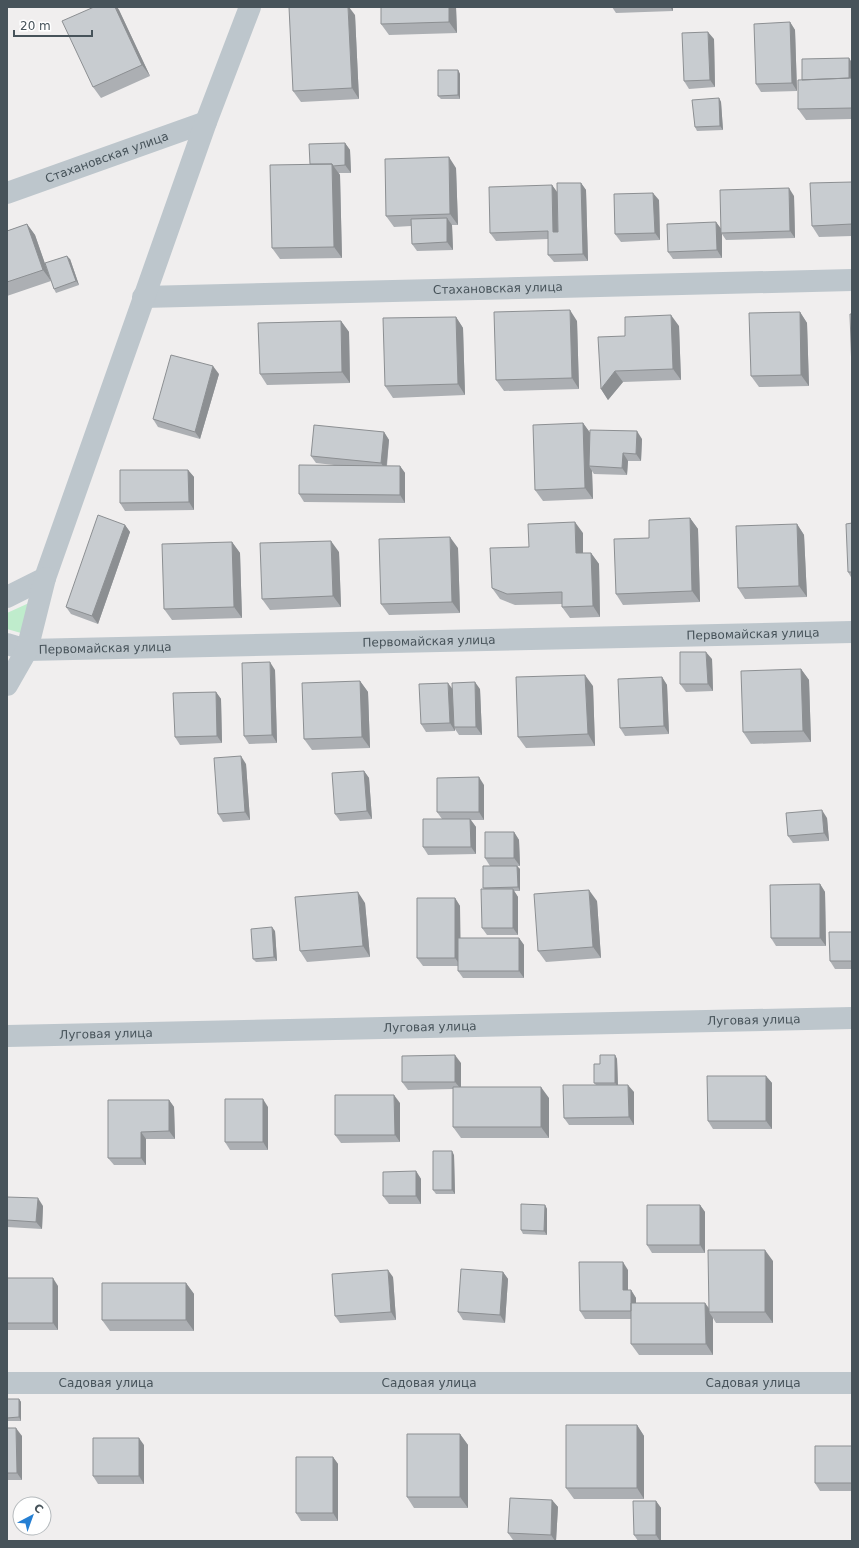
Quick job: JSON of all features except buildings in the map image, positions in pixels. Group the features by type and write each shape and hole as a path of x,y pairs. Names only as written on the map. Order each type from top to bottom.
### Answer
{"street":[{"path":"7,685 17,647 45,578 143,297 206,122 250,7"},
{"name":"Стахановская улица","path":"7,193 206,122"},
{"name":"Стахановская улица","path":"143,297 852,280"},
{"path":"7,597 45,578"},
{"name":"Первомайская улица","path":"17,647 852,632"},
{"name":"Луговая улица","path":"7,1036 852,1018"},
{"name":"Садовая улица","path":"7,1383 852,1383"}],"green space":[{"path":"29,603 21,633 7,629 7,613"}]}
